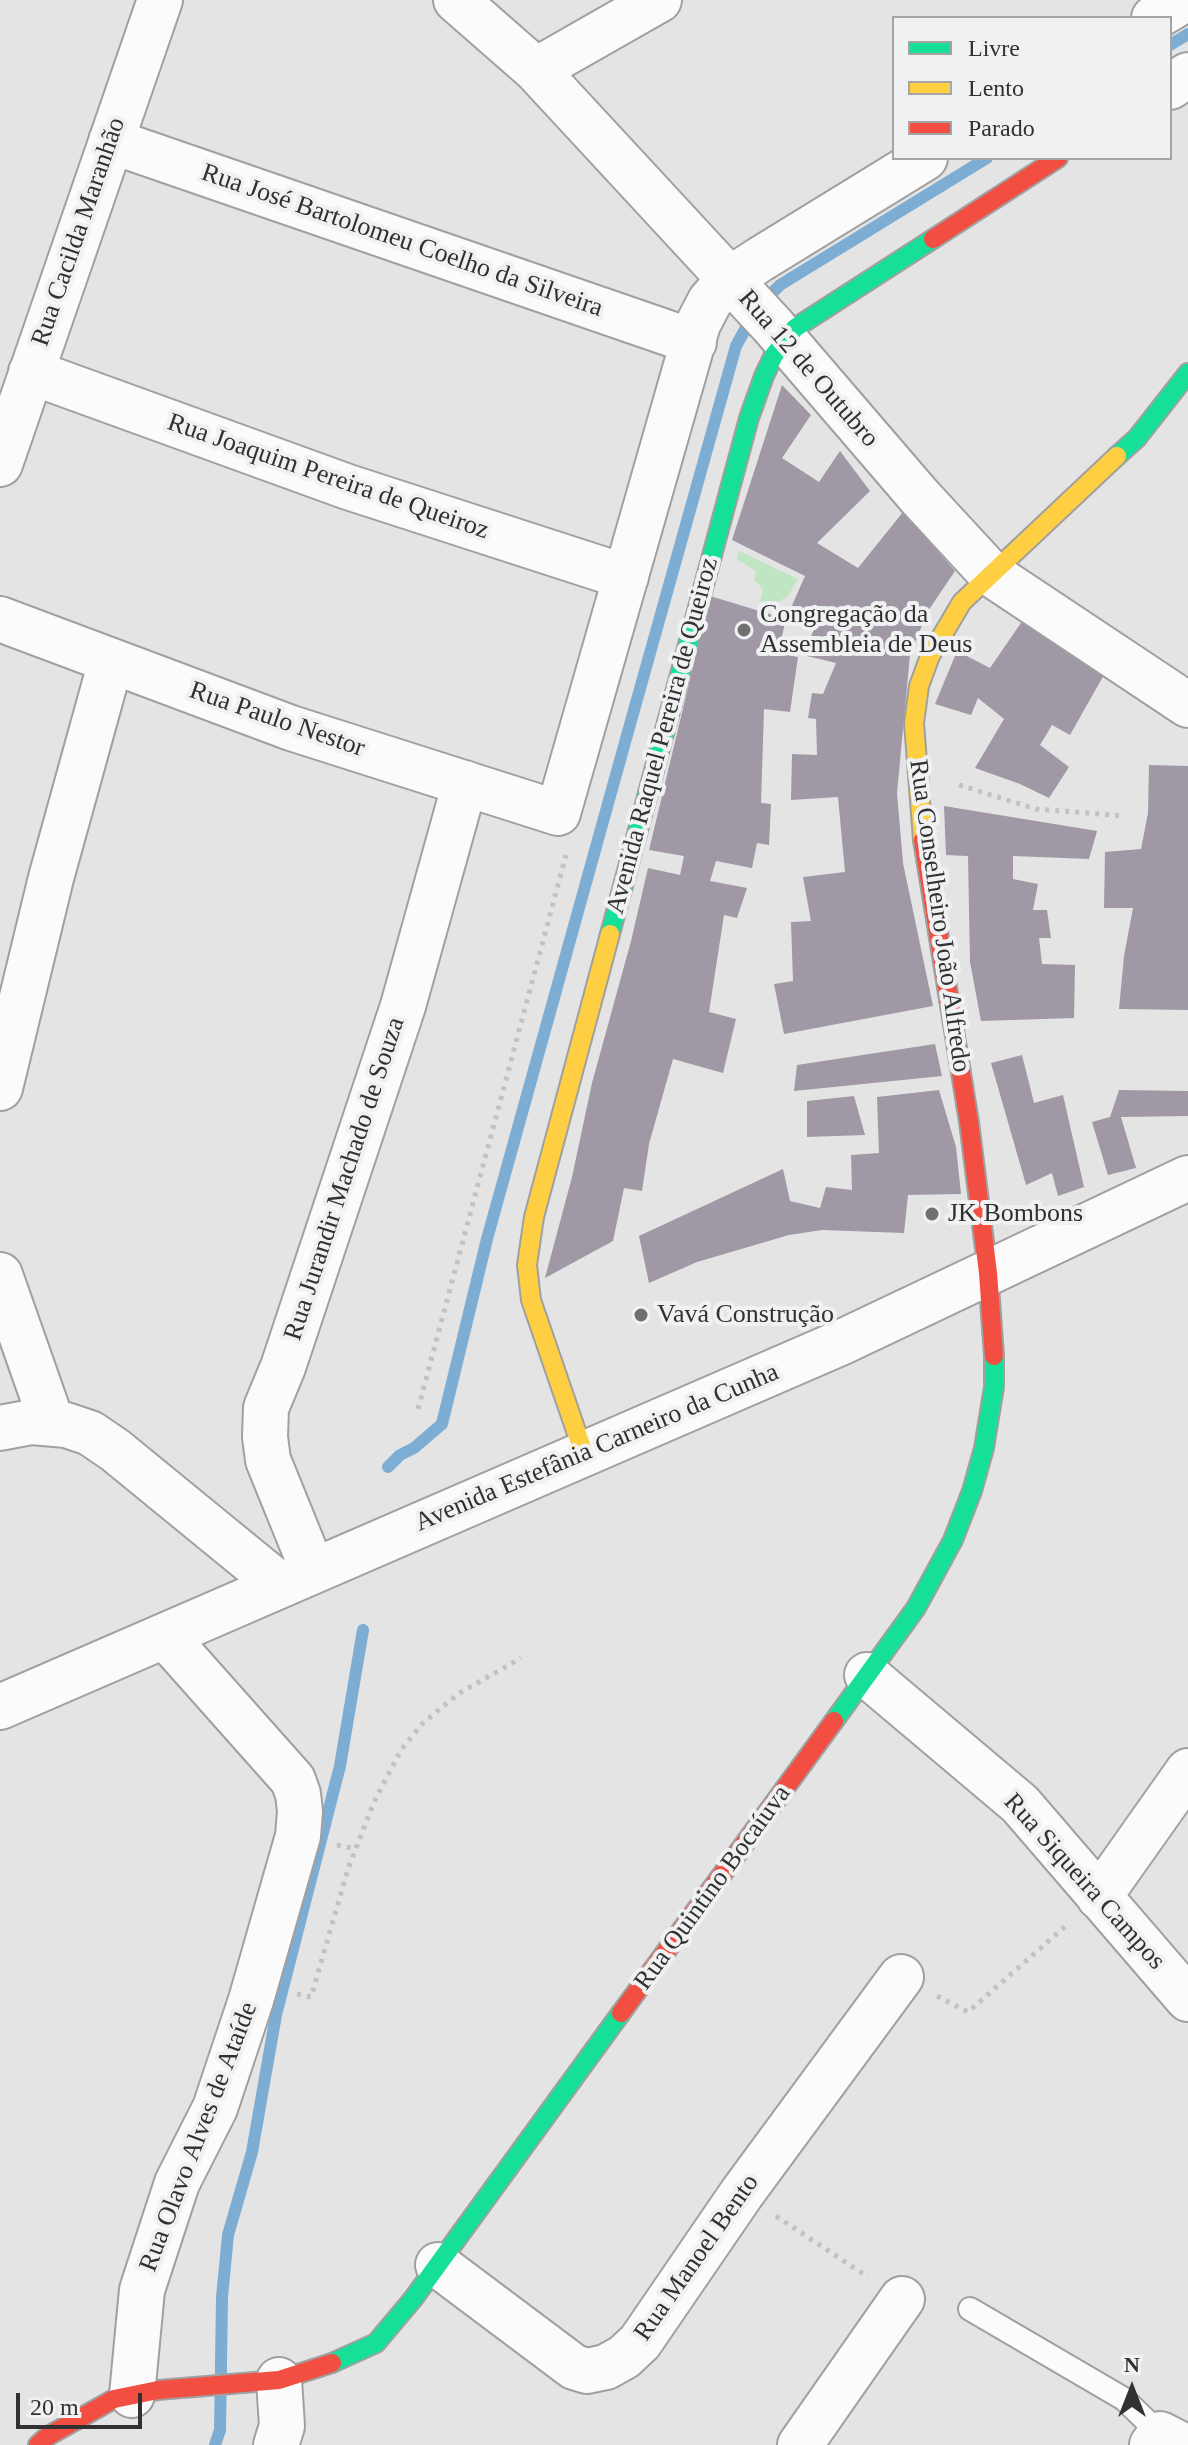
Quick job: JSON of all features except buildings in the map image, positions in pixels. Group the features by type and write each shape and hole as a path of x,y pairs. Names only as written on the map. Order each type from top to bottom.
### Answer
{"street":[{"name":"Rua Cacilda Maranhão","path":"0,464 160,0"},
{"name":"Rua 12 de Outubro","path":"456,0 536,70 779,333 919,496 991,574 1188,705"},
{"path":"536,70 659,0"},
{"path":"1157,16 1184,0"},
{"name":"Rua José Bartolomeu Coelho da Silveira","path":"111,141 694,342"},
{"path":"558,813 698,324 710,301 922,160"},
{"name":"Avenida Raquel Pereira de Queiroz","path":"584,1454 531,1300 527,1265 534,1217 749,418 779,333 795,328 1055,160"},
{"name":"Rua Joaquim Pereira de Queiroz","path":"31,372 348,487 626,577"},
{"name":"Rua Conselheiro João Alfredo","path":"988,1273 969,1122 924,847 914,723 919,686 930,656 962,602 1137,438 1188,373"},
{"name":"Rua Paulo Nestor","path":"0,619 291,728 558,813"},
{"path":"0,1088 51,878 111,661"},
{"name":"Rua Jurandir Machado de Souza","path":"297,1578 268,1460 266,1408 283,1367 403,1006 465,783"},
{"name":"Avenida Estefânia Carneiro da Cunha","path":"0,1707 840,1343 1188,1178"},
{"name":"Rua Quintino Bocaíuva","path":"132,2395 266,2381 337,2362 376,2343 438,2265 916,1608 953,1540 984,1448 994,1387 988,1273"},
{"path":"0,1275 52,1423"},
{"path":"0,1428 32,1422 52,1423 90,1433 297,1578"},
{"name":"Rua Olavo Alves de Ataíde","path":"132,2395 142,2290 177,2183 215,2108 251,2000 298,1836 300,1811 293,1780 165,1636"},
{"name":"Rua Siqueira Campos","path":"867,1675 1020,1804 1188,1999"},
{"path":"1099,1897 1188,1771"},
{"name":"Rua Manoel Bento","path":"438,2265 574,2367 587,2371 624,2357 640,2342 742,2193 901,1977"},
{"path":"800,2445 902,2299"},
{"path":"266,2381 282,2426 276,2445"},
{"path":"38,2445 48,2436 114,2399 132,2395"}],"lane":[{"path":"970,2309 1124,2399 1164,2441"}],"path":[{"path":"916,772 1036,809 1125,816"},
{"path":"418,1409 570,843 558,813"},
{"path":"311,1997 348,1869 374,1802 401,1750 422,1724 458,1694 521,1658"},
{"path":"901,1977 968,2012 1099,1897"},
{"path":"742,2193 902,2299"}],"green space":[{"path":"739,551 798,579 788,596 776,603 760,601 763,589 754,580 756,571 737,559"}],"waterway":[{"path":"1172,44 1188,34"},
{"path":"763,302 780,285 984,160"},
{"path":"388,1467 442,1424 487,1239 629,728 736,346 752,317"},
{"path":"215,2445 220,2430 222,2297 228,2235 252,2152 276,2015 340,1766 363,1630"}],"traffic: fast":[{"path":"610,934 749,418 764,376 774,355 795,328 933,239"},
{"path":"1117,456 1137,438 1188,373"},
{"path":"834,1721 916,1608 953,1540 984,1448 994,1387 994,1356"},
{"path":"332,2363 376,2343 413,2299 621,2013"}],"traffic: slow":[{"path":"923,840 914,723 919,686 930,656 962,602 1117,456"},
{"path":"584,1454 531,1300 527,1265 534,1217 610,934"}],"traffic: jam":[{"path":"933,239 1055,160"},
{"path":"923,840 969,1122 988,1273 994,1356"},
{"path":"621,2013 834,1721"},
{"path":"38,2445 48,2436 114,2399 158,2390 279,2380 332,2363"}],"place":[{"name":"Congregação da Assembleia de Deus","path":"744,630"},
{"name":"JK Bombons","path":"932,1214"},
{"name":"Vavá Construção","path":"641,1315"}]}
